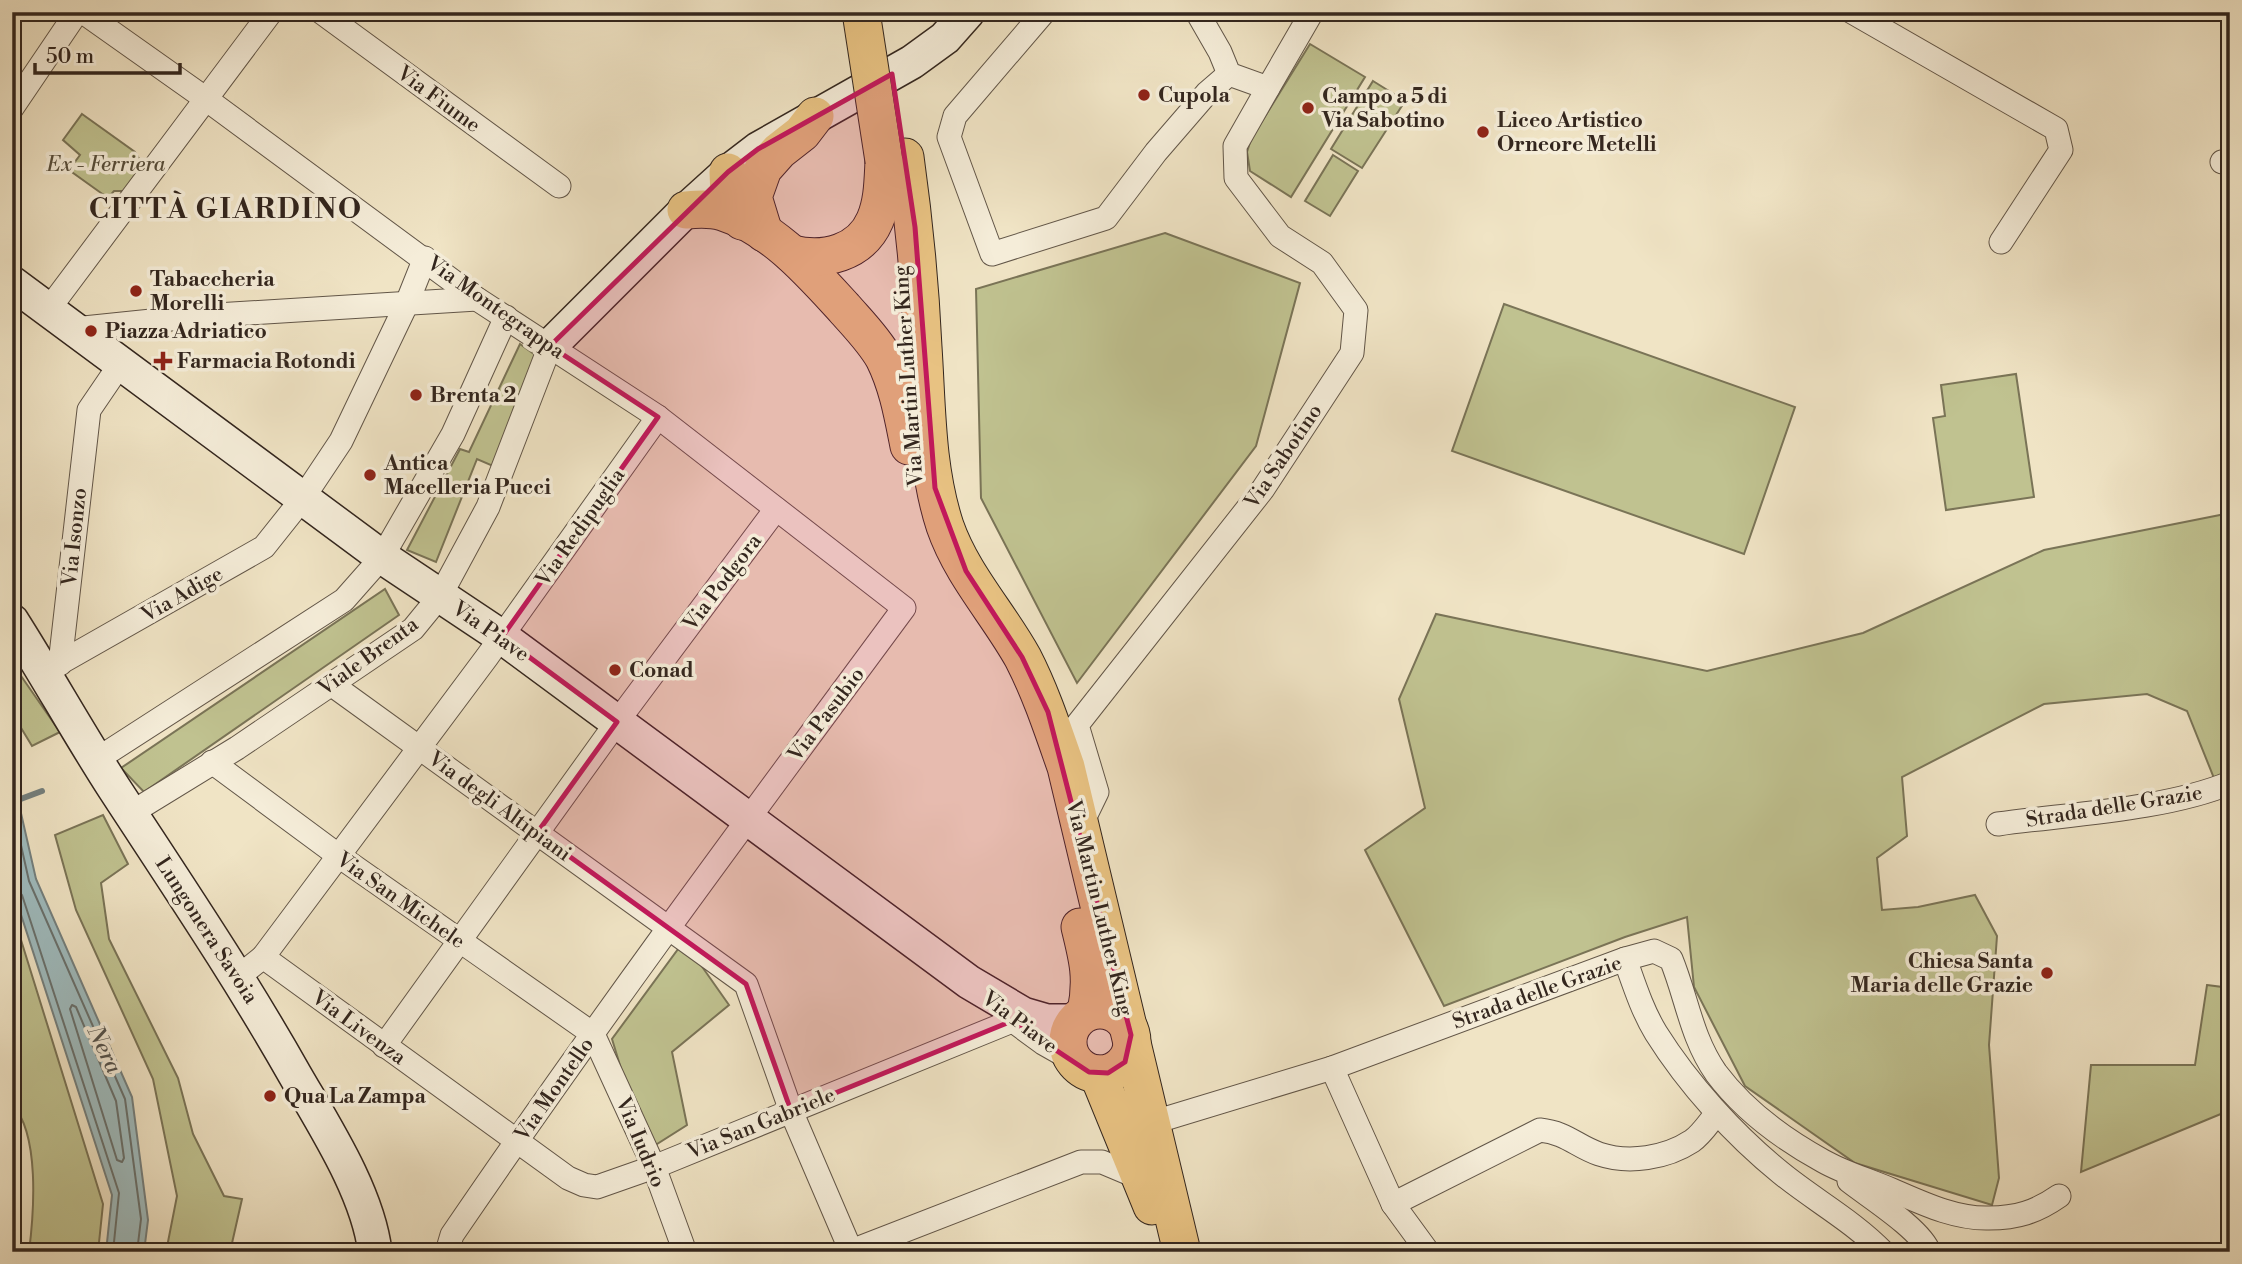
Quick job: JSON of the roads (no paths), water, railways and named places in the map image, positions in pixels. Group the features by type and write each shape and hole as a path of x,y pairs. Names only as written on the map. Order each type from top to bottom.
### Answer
{"main road":[{"name":"Via Martin Luther King","path":"861,12 894,159 915,227 929,444 935,488 946,528 966,571 1022,657 1048,712 1066,767 1132,1035"},
{"name":"Via Martin Luther King","path":"883,12 908,359 909,446 915,492 928,535 949,580 1005,666 1028,720 1090,968 1090,990 1081,1017"},
{"path":"756,215 763,169 779,151 802,133 816,116"},
{"path":"686,210 708,209 756,215 807,258 827,257 855,246 875,222 894,159"},
{"path":"756,215 867,333 883,356 893,378 909,446"},
{"name":"Via Martin Luther King","path":"1081,1017 1105,1010 1114,1013 1128,1026 1132,1035"},
{"name":"Via Piave","path":"1081,1017 1068,1040 1086,1067"},
{"path":"1132,1035 1130,1054 1117,1069 1086,1067 1151,1204 1163,1252"},
{"path":"1132,1035 1182,1252"}],"street":[{"path":"12,108 77,12"},
{"name":"Via Montegrappa","path":"83,12 425,258 477,299 658,417 904,608"},
{"path":"271,12 85,259 61,319 157,319 477,299"},
{"name":"Via Fiume","path":"321,12 559,186"},
{"path":"816,116 912,62 945,38 968,12"},
{"path":"1044,12 955,116 949,137 992,254 1107,218 1156,152 1207,93 1229,74"},
{"path":"1197,12 1229,74 1268,88 1312,12"},
{"path":"1853,12 2056,129 2062,150 2001,242"},
{"name":"Via Sabotino","path":"1080,827 1097,792 1077,725 1263,489 1352,354 1356,310 1322,262 1280,236 1236,178 1236,146 1268,88"},
{"path":"550,346 686,210"},
{"name":"Via Adige","path":"52,668 264,547 303,498 341,441 407,303 425,258"},
{"name":"Via Piave","path":"12,283 382,557 502,637 969,982 1023,1014 1047,1021 1081,1017"},
{"path":"96,760 344,600 382,557 453,434 506,317"},
{"name":"Viale Brenta","path":"131,813 413,629 440,596 488,507 550,346"},
{"name":"Via Isonzo","path":"52,668 89,410 121,363"},
{"name":"Via Redipuglia","path":"251,967 421,748 658,417"},
{"name":"Via Podgora","path":"384,1046 617,722 776,509"},
{"name":"Via Pasubio","path":"668,930 904,608"},
{"name":"Lungonera Savoia","path":"12,621 52,668 96,760 131,813 251,967 372,1227 375,1252"},
{"name":"Via degli Altipiani","path":"331,684 746,984 791,1111 850,1251"},
{"name":"Via San Michele","path":"212,762 459,942 593,1034"},
{"name":"Strada delle Grazie","path":"1998,824 2149,804 2216,789 2230,783"},
{"name":"Via Montello","path":"450,1250 452,1235 668,930"},
{"name":"Strada delle Grazie","path":"1151,1123 1332,1068 1625,959 1654,951 1671,959 1696,1040 1715,1071 1735,1096 1788,1139 1824,1162 1905,1223 1929,1250"},
{"path":"1625,959 1640,1001 1656,1033 1717,1113 1748,1145 1883,1252"},
{"name":"Via Livenza","path":"251,967 384,1046 517,1140"},
{"name":"Via Piave","path":"969,982 1012,1021 1086,1067"},
{"name":"Via San Gabriele","path":"517,1140 568,1178 597,1187 654,1167 1012,1021"},
{"name":"Via Iudrio","path":"593,1034 654,1167 685,1252"},
{"path":"1332,1068 1393,1204 1428,1252"},
{"path":"1393,1204 1540,1130 1558,1132 1597,1153 1638,1159 1664,1153 1693,1140 1717,1113"},
{"path":"850,1251 1081,1162 1102,1163 1140,1178"},
{"name":"Strada delle Grazie","path":"1824,1162 1924,1205 1960,1215 1987,1218 2017,1215 2041,1209 2059,1196"}],"water":[{"name":"Nera","path":"12,787 18,800 36,879 132,1097 148,1220 144,1252 106,1252 112,1195 12,887"}],"waterway":[{"path":"18,800 42,791"}],"place":[{"name":"Cupola","path":"1144,95"},
{"name":"Campo a 5 di Via Sabotino","path":"1308,108"},
{"name":"Liceo Artistico Orneore Metelli","path":"1483,132"},
{"name":"Tabaccheria Morelli","path":"136,291"},
{"name":"Piazza Adriatico","path":"91,331"},
{"name":"Farmacia Rotondi","path":"163,361"},
{"name":"Brenta 2","path":"416,395"},
{"name":"Antica Macelleria Pucci","path":"370,475"},
{"name":"Conad","path":"615,670"},
{"name":"Chiesa Santa Maria delle Grazie","path":"2047,973"},
{"name":"Qua La Zampa","path":"270,1096"}],"district":[{"name":"CITTÀ GIARDINO","path":"226,208"}],"park label":[{"name":"Ex - Ferriera","path":"106,164"}]}
